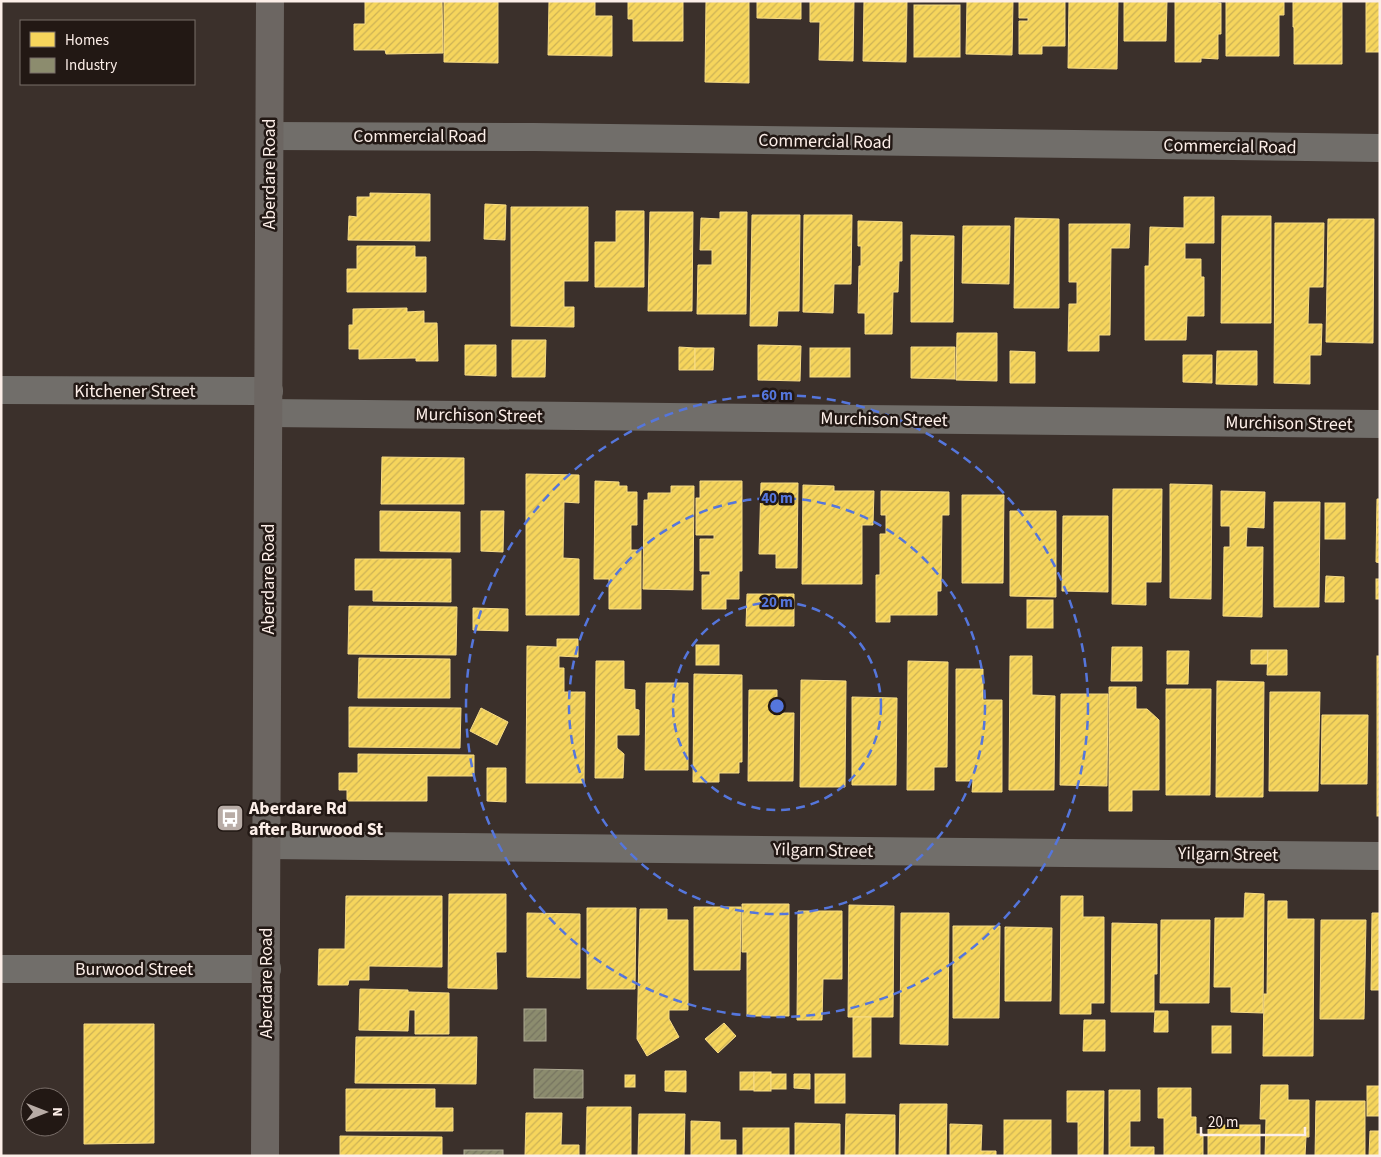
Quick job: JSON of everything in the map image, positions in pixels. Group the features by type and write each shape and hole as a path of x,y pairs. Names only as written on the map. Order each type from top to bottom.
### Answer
{"main road":[{"name":"Aberdare Road","path":"265,1156 270,1"}],"street":[{"name":"Commercial Road","path":"270,136 524,137 1380,148"},
{"name":"Kitchener Street","path":"1,390 269,402"},
{"name":"Murchison Street","path":"269,402 1380,424"},
{"name":"Yilgarn Street","path":"267,845 1380,856"},
{"name":"Burwood Street","path":"1,970 267,969"}],"building: Homes":[{"path":"365,1 442,1 443,53 386,54 385,50 354,50 354,24 365,24"},
{"path":"444,1 498,1 498,63 444,62"},
{"path":"549,1 595,1 595,16 612,16 612,56 548,55"},
{"path":"628,1 683,1 683,41 633,41 633,19 628,19"},
{"path":"706,1 749,1 749,83 705,82"},
{"path":"757,1 801,1 801,19 757,18"},
{"path":"810,1 854,1 853,61 819,60 820,22 810,22"},
{"path":"864,1 907,1 906,62 863,61"},
{"path":"967,1 1013,1 1012,55 966,54"},
{"path":"1019,1 1065,1 1065,46 1042,46 1042,54 1019,54 1019,21 1028,21 1028,18 1019,18"},
{"path":"1069,1 1118,1 1117,69 1068,68"},
{"path":"1124,1 1167,1 1166,41 1124,41"},
{"path":"1175,1 1218,1 1218,3 1221,3 1221,34 1218,34 1218,59 1201,58 1201,62 1175,62"},
{"path":"1226,1 1284,1 1284,15 1279,15 1279,56 1226,56"},
{"path":"1293,1 1342,1 1342,64 1294,64"},
{"path":"1366,1 1380,1 1380,52 1366,52"},
{"path":"914,5 960,5 960,57 914,57"},
{"path":"370,193 430,194 430,241 348,240 349,216 357,217 357,197 370,197"},
{"path":"1184,197 1214,197 1214,243 1185,243 1185,259 1201,259 1201,277 1204,277 1204,316 1187,316 1186,340 1145,340 1145,266 1149,266 1150,227 1184,228"},
{"path":"485,204 506,205 505,240 484,239"},
{"path":"511,207 588,207 588,281 564,281 564,307 574,307 574,327 511,326"},
{"path":"616,211 644,211 644,287 595,287 595,242 616,242"},
{"path":"650,212 693,212 692,311 648,311"},
{"path":"720,212 747,212 746,314 697,314 698,265 712,265 712,250 700,250 701,218 720,219"},
{"path":"752,215 800,215 799,311 778,311 777,326 750,326"},
{"path":"804,215 852,215 851,284 834,284 833,313 803,312"},
{"path":"1222,216 1271,216 1271,323 1221,323"},
{"path":"1015,218 1059,219 1059,308 1014,308"},
{"path":"1328,219 1374,219 1373,343 1326,342"},
{"path":"858,221 902,222 902,261 899,261 898,292 893,292 892,334 865,334 865,313 858,313 861,246 858,246"},
{"path":"1275,223 1324,223 1323,287 1309,287 1308,324 1322,324 1321,355 1310,355 1310,384 1274,383"},
{"path":"1069,224 1130,224 1129,248 1111,248 1110,335 1099,335 1099,351 1068,351 1069,304 1077,304 1077,282 1069,282"},
{"path":"963,226 1010,226 1009,284 962,283"},
{"path":"911,235 954,236 953,322 911,322"},
{"path":"357,246 415,246 415,257 426,257 426,292 347,292 347,269 357,269"},
{"path":"407,308 407,312 424,311 424,323 437,323 438,361 416,361 416,358 359,359 359,349 349,349 349,325 353,325 353,309"},
{"path":"957,333 997,333 997,381 956,380"},
{"path":"512,340 546,340 545,377 512,377"},
{"path":"465,345 496,345 496,376 465,375"},
{"path":"758,345 801,346 800,381 758,380"},
{"path":"679,347 695,348 695,370 679,370"},
{"path":"911,347 955,347 955,379 911,378"},
{"path":"695,348 714,348 713,370 695,370"},
{"path":"810,348 850,348 850,377 810,377"},
{"path":"1010,351 1035,352 1035,383 1010,383"},
{"path":"1217,351 1257,351 1257,385 1216,384"},
{"path":"1183,355 1212,355 1212,383 1183,382"},
{"path":"382,457 464,458 464,504 381,504"},
{"path":"526,474 579,475 579,503 564,502 563,558 579,559 579,615 526,615"},
{"path":"595,481 619,482 619,486 627,486 627,492 637,492 637,525 631,525 631,550 641,550 641,609 609,609 609,579 594,579"},
{"path":"700,481 742,481 742,571 739,571 739,599 726,599 726,609 702,609 702,575 710,575 710,571 700,571 700,539 714,539 714,535 696,535 696,498 700,498"},
{"path":"761,483 798,483 797,568 776,568 776,554 759,554"},
{"path":"1170,484 1212,485 1211,599 1170,598"},
{"path":"803,485 834,486 834,491 874,491 873,525 862,525 862,584 802,584"},
{"path":"671,486 694,486 693,590 643,589 644,500 648,500 648,493 671,493"},
{"path":"1113,489 1162,489 1161,582 1146,582 1146,605 1112,604"},
{"path":"881,491 949,492 949,515 942,515 941,591 937,591 937,615 890,615 890,622 876,622 876,575 880,575 880,534 886,534 886,515 881,515"},
{"path":"1221,491 1265,492 1264,528 1247,527 1246,547 1263,547 1262,617 1223,616 1224,547 1230,547 1230,526 1221,526"},
{"path":"962,495 1004,495 1003,583 962,583"},
{"path":"1377,499 1380,499 1380,563 1376,562"},
{"path":"1274,502 1320,502 1319,607 1274,607"},
{"path":"1325,503 1345,503 1345,539 1325,539"},
{"path":"380,511 460,512 460,552 380,551"},
{"path":"481,511 504,511 503,552 481,551"},
{"path":"1010,511 1056,511 1056,597 1010,596"},
{"path":"1063,516 1108,516 1108,592 1062,591"},
{"path":"355,559 451,559 451,602 373,601 373,590 355,590"},
{"path":"1326,576 1344,577 1344,602 1325,602"},
{"path":"1376,579 1380,579 1380,599 1376,599"},
{"path":"747,594 794,594 794,626 746,626"},
{"path":"1027,600 1053,600 1053,628 1027,628"},
{"path":"349,606 457,607 456,655 348,654"},
{"path":"473,608 508,609 508,631 473,630"},
{"path":"557,639 578,639 578,657 559,656 559,668 564,668 564,692 585,692 584,783 526,783 527,646 557,647"},
{"path":"696,645 719,645 719,665 696,665"},
{"path":"1112,647 1142,647 1142,681 1111,681"},
{"path":"1251,650 1268,650 1267,664 1251,664"},
{"path":"1268,650 1287,650 1287,675 1267,675"},
{"path":"1167,651 1189,651 1188,684 1167,684"},
{"path":"1010,656 1032,656 1032,695 1055,696 1054,790 1009,790"},
{"path":"1377,656 1380,656 1380,816 1377,816"},
{"path":"359,658 450,659 450,698 358,698"},
{"path":"596,661 624,661 624,689 635,690 635,709 639,710 639,735 617,735 617,748 624,754 623,778 595,778"},
{"path":"908,661 948,662 947,767 934,767 934,790 907,790"},
{"path":"956,669 983,669 983,700 1002,700 1002,792 972,792 973,781 956,781"},
{"path":"694,674 742,675 742,762 739,762 739,773 719,773 719,782 693,782"},
{"path":"801,680 846,681 845,787 800,787"},
{"path":"1217,681 1264,682 1263,797 1216,797"},
{"path":"646,683 688,683 688,770 645,770"},
{"path":"1109,687 1136,687 1136,709 1147,709 1159,720 1159,790 1132,790 1132,811 1109,811"},
{"path":"1166,689 1211,689 1210,795 1166,795"},
{"path":"749,690 777,690 777,713 794,713 793,781 748,781"},
{"path":"1270,692 1320,692 1318,791 1269,791"},
{"path":"1061,694 1108,694 1107,786 1060,785"},
{"path":"852,697 897,698 896,785 852,785"},
{"path":"349,707 461,708 460,748 349,747"},
{"path":"481,708 508,722 497,745 470,731"},
{"path":"1322,715 1368,715 1367,784 1321,784"},
{"path":"358,754 474,755 474,776 427,776 427,801 347,801 347,790 339,790 339,773 358,773"},
{"path":"487,768 506,768 506,802 487,801"},
{"path":"1245,893 1264,894 1263,1013 1231,1012 1231,987 1214,987 1215,918 1244,918"},
{"path":"449,894 506,894 506,952 496,952 497,989 448,988"},
{"path":"346,896 442,896 442,967 369,966 369,980 349,980 348,985 318,985 319,949 345,949"},
{"path":"1061,896 1083,896 1083,917 1104,917 1104,1003 1091,1003 1091,1014 1060,1014"},
{"path":"1268,901 1287,901 1287,919 1314,919 1313,1056 1263,1056 1264,994 1267,994"},
{"path":"742,904 789,904 789,1016 747,1016 747,952 742,952"},
{"path":"849,905 894,906 893,1017 848,1017"},
{"path":"694,907 741,907 740,970 694,970"},
{"path":"587,908 636,908 635,989 587,989"},
{"path":"640,909 667,909 667,920 688,920 688,1010 669,1010 669,1019 679,1037 647,1056 637,1039"},
{"path":"798,911 842,911 842,979 823,979 822,1020 797,1020"},
{"path":"527,913 580,914 580,978 527,977"},
{"path":"901,913 949,913 948,1045 900,1044"},
{"path":"1372,913 1380,913 1380,990 1371,990"},
{"path":"1161,920 1210,920 1209,1003 1160,1003"},
{"path":"1321,920 1366,920 1364,1019 1320,1019"},
{"path":"1112,923 1157,924 1157,974 1154,974 1154,1012 1111,1012"},
{"path":"953,926 1000,926 999,1018 953,1018"},
{"path":"1005,927 1052,928 1051,1001 1005,1001"},
{"path":"360,989 449,993 449,1034 415,1034 415,1010 409,1010 408,1031 359,1030"},
{"path":"1155,1011 1168,1011 1168,1032 1154,1032"},
{"path":"853,1017 871,1017 871,1057 853,1057"},
{"path":"1084,1020 1105,1020 1105,1051 1083,1051"},
{"path":"724,1023 736,1036 718,1053 705,1039"},
{"path":"84,1024 154,1024 154,1143 84,1144"},
{"path":"1212,1026 1231,1026 1231,1053 1212,1053"},
{"path":"356,1037 477,1037 476,1084 355,1083"},
{"path":"665,1071 686,1071 686,1092 665,1091"},
{"path":"740,1072 754,1072 754,1090 740,1090"},
{"path":"754,1072 771,1072 771,1091 754,1091"},
{"path":"771,1074 786,1074 786,1089 771,1089"},
{"path":"794,1074 810,1074 810,1089 794,1088"},
{"path":"815,1074 845,1074 845,1103 815,1103"},
{"path":"625,1075 635,1075 635,1087 625,1087"},
{"path":"1261,1085 1288,1085 1288,1100 1309,1100 1309,1137 1306,1137 1305,1156 1265,1156 1266,1119 1260,1119"},
{"path":"1367,1086 1380,1086 1380,1116 1367,1116"},
{"path":"1158,1088 1191,1088 1191,1117 1196,1117 1196,1134 1203,1134 1203,1156 1164,1156 1164,1118 1158,1118"},
{"path":"346,1089 435,1089 435,1108 453,1108 453,1131 346,1131"},
{"path":"1109,1090 1140,1090 1140,1121 1130,1121 1130,1147 1154,1147 1154,1156 1109,1156"},
{"path":"1067,1091 1104,1091 1103,1156 1078,1156 1078,1122 1067,1122"},
{"path":"1316,1101 1365,1101 1365,1156 1315,1156"},
{"path":"900,1104 947,1104 946,1156 899,1156"},
{"path":"587,1107 631,1107 631,1156 586,1156"},
{"path":"526,1113 562,1113 561,1145 579,1145 579,1156 525,1156"},
{"path":"639,1114 685,1114 684,1156 638,1156"},
{"path":"846,1114 895,1115 895,1156 845,1156"},
{"path":"1004,1120 1051,1120 1051,1156 1004,1156"},
{"path":"691,1121 720,1122 720,1140 736,1140 736,1156 691,1156"},
{"path":"795,1123 840,1124 840,1156 795,1156"},
{"path":"950,1124 982,1125 981,1151 996,1151 996,1156 950,1156"},
{"path":"1208,1125 1260,1125 1260,1156 1208,1156"},
{"path":"743,1128 789,1128 789,1156 743,1156"},
{"path":"1370,1131 1380,1131 1380,1156 1369,1156"},
{"path":"340,1136 442,1137 442,1156 340,1156"}],"building: Industry":[{"path":"524,1009 546,1009 546,1041 524,1041"},
{"path":"534,1069 583,1070 583,1098 534,1098"},
{"path":"464,1150 503,1150 503,1156 464,1156"}],"place":[{"name":"Aberdare Rd after Burwood St","path":"230,818"}]}
